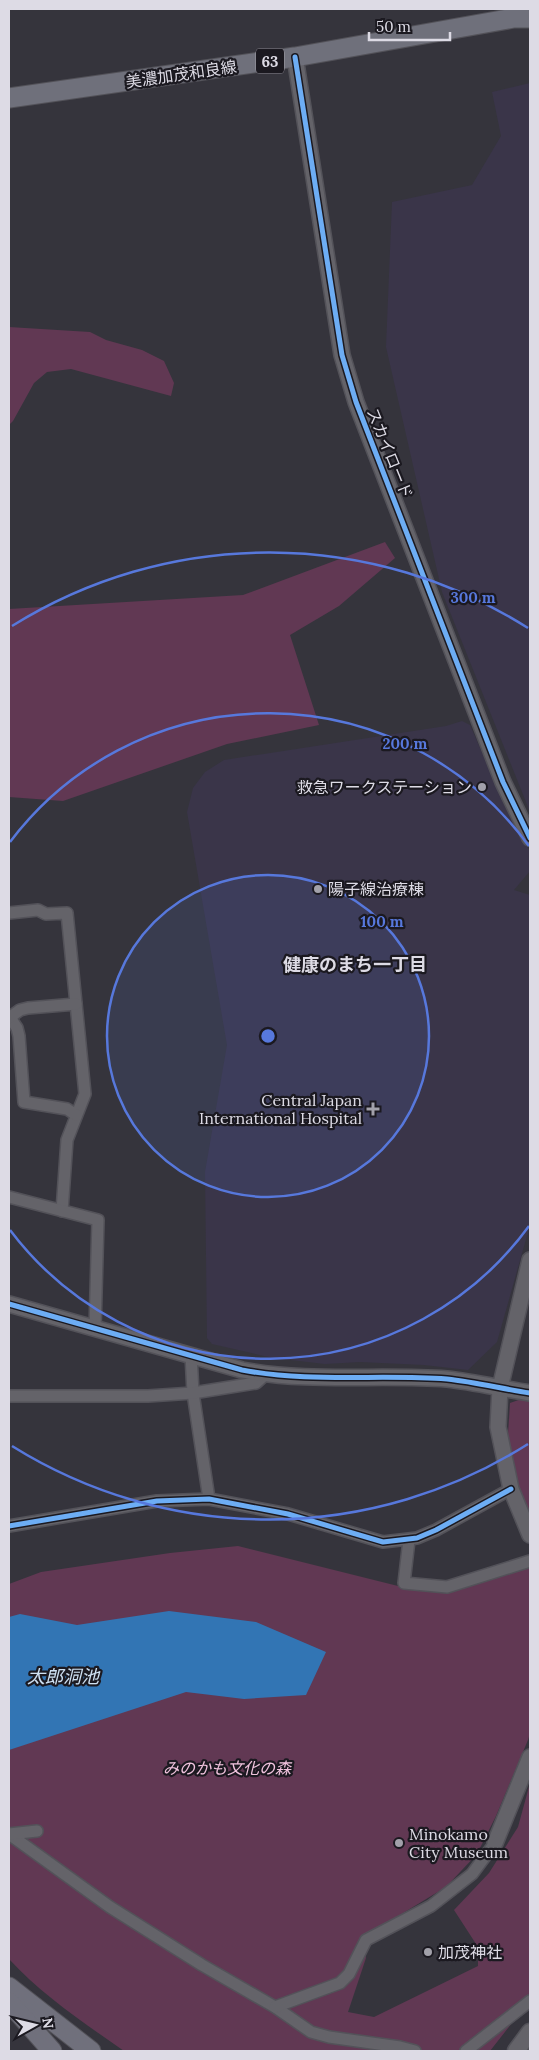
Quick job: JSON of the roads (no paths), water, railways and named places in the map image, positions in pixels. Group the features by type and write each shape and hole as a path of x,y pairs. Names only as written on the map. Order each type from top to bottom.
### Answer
{"highway":[{"path":"9,1989 40,2020 78,2051"},
{"path":"9,1989 91,2051"},
{"path":"9,2002 52,2051"},
{"path":"9,2002 68,2051"}],"main road":[{"name":"美濃加茂和良線","path":"9,98 295,57 523,15"},
{"path":"516,2051 530,2032"}],"street":[{"name":"スカイロード","path":"295,57 342,355 353,392 503,782 530,838"},
{"path":"9,913 38,910 46,914 67,913 85,1094 67,1140 62,1211"},
{"path":"76,1004 28,1008 20,1010 9,1017 19,1036 24,1102 67,1109 76,1115"},
{"path":"9,1197 98,1220 95,1329"},
{"path":"530,1260 500,1388 498,1427 510,1489 530,1535"},
{"path":"9,1304 95,1329 266,1374 314,1378 446,1379 530,1393"},
{"path":"191,1355 192,1393 209,1499"},
{"path":"9,1396 148,1396 192,1393 256,1383 266,1374"},
{"path":"9,1526 158,1501 209,1499 288,1514 383,1542 409,1540 436,1530 510,1489"},
{"path":"409,1540 404,1583 446,1587 530,1561"},
{"path":"275,2007 340,1983 349,1974 366,1940 431,1906 472,1874 495,1843 530,1758"},
{"path":"9,1834 37,1831"},
{"path":"9,1834 110,1907 202,1965 275,2007 311,2032 329,2037 400,2047 415,2051"},
{"path":"466,2051 530,2001"}],"water":[{"name":"太郎洞池","path":"169,1611 256,1622 326,1652 306,1695 244,1699 186,1692 9,1750 9,1617 20,1614 77,1625"}],"place":[{"name":"救急ワークステーション","path":"482,787"},
{"name":"陽子線治療棟","path":"318,889"},
{"name":"Central Japan International Hospital","path":"373,1109"},
{"name":"Minokamo City Museum","path":"399,1843"},
{"name":"加茂神社","path":"428,1952"}],"district":[{"name":"健康のまち一丁目","path":"355,964"}],"park label":[{"name":"みのかも文化の森","path":"227,1768"}]}
